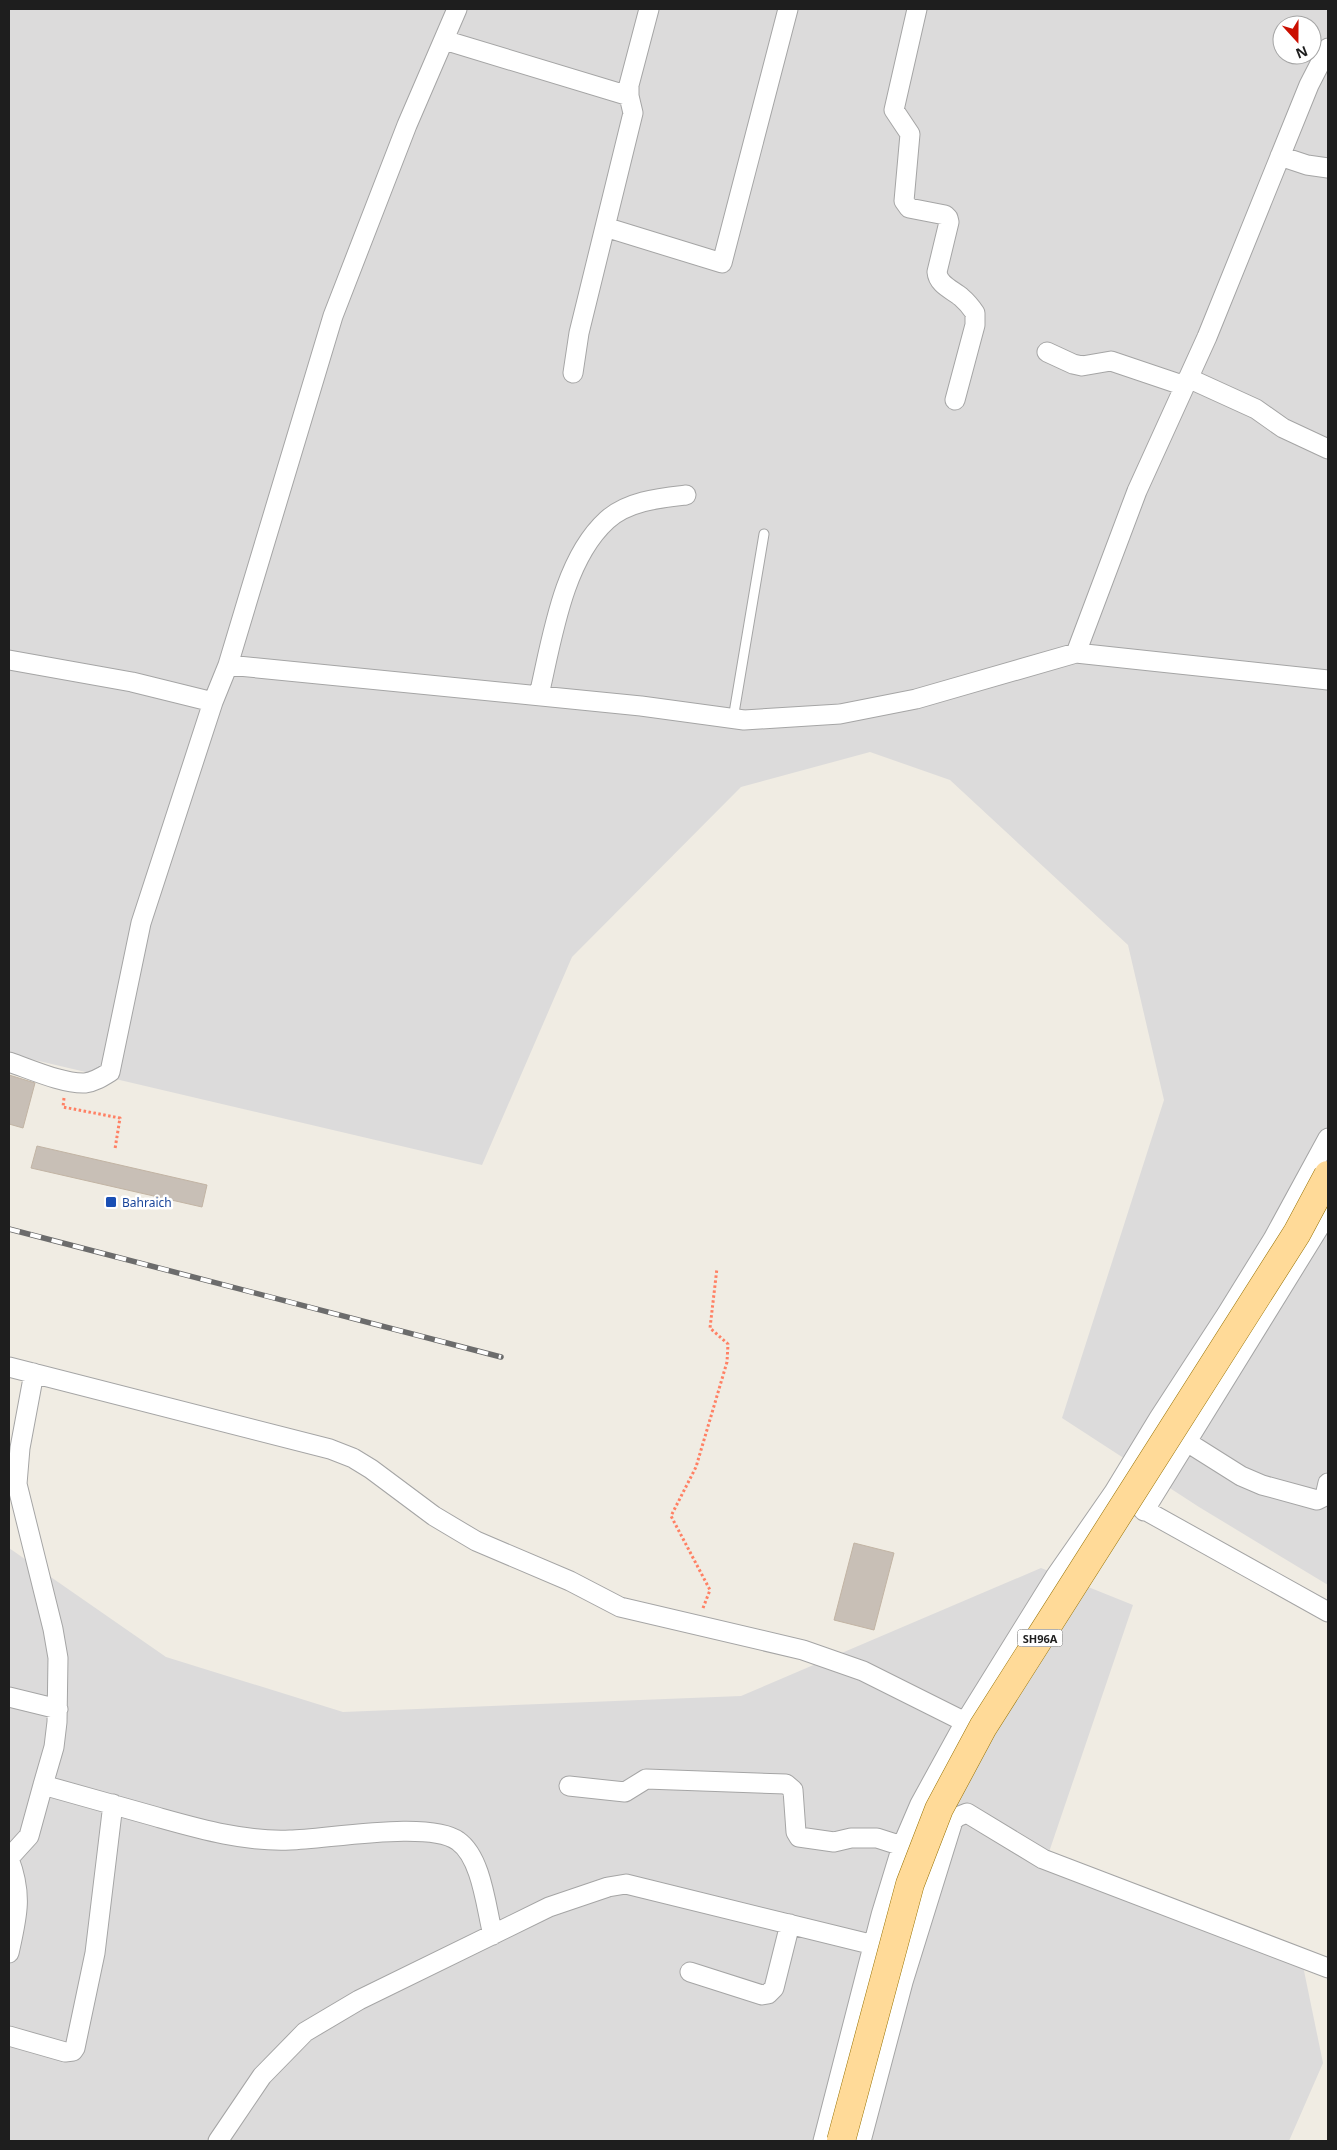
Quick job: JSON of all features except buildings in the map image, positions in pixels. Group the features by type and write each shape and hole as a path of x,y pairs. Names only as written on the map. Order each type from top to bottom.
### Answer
{"main road":[{"name":"SH96A","path":"841,2141 910,1884 939,1808 983,1727 1296,1233 1328,1175"}],"street":[{"path":"9,1062 68,1081 85,1082 101,1078 110,1072 141,923 213,702 228,665 333,316 407,124 457,9"},
{"path":"573,373 579,333 633,113 629,86 649,9"},
{"path":"605,227 722,263 788,9"},
{"path":"917,9 894,110 910,134 904,201 909,208 945,215 948,218 949,222 937,272 938,278 944,285 961,297 975,313 975,325 955,400"},
{"path":"444,40 629,96"},
{"path":"1076,653 1137,491 1207,337 1309,85 1328,48"},
{"path":"1280,156 1307,165 1328,168"},
{"path":"1047,352 1082,366 1111,361 1186,382 1256,409 1283,428 1328,448"},
{"path":"539,695 565,593 577,561 592,537 608,519 626,508 653,499 686,495"},
{"path":"228,665 539,695 744,720 840,714 916,699 1076,653 1328,680"},
{"path":"9,660 132,682 213,702"},
{"path":"823,2141 874,1944 902,1846 920,1804 964,1722 1071,1552 1114,1492 1268,1248 1328,1138"},
{"path":"1144,1511 1328,1213"},
{"path":"9,1367 234,1423 338,1452 371,1469 434,1516 476,1541 570,1581 620,1607 803,1650 863,1671 964,1722"},
{"path":"10,1953 18,1906 15,1874 9,1858 29,1836 54,1747 58,1709 58,1658 54,1629 17,1484 20,1448 34,1373"},
{"path":"1187,1442 1223,1466 1262,1485 1318,1500 1325,1496 1328,1483"},
{"path":"1114,1492 1144,1511 1222,1552 1328,1612"},
{"path":"9,1697 58,1709"},
{"path":"569,1786 625,1792 646,1779 786,1784 793,1790 796,1832 800,1837 834,1842 851,1838 878,1838 902,1846"},
{"path":"44,1785 235,1837 288,1840 407,1831 441,1833 458,1840 468,1850 475,1862 492,1935"},
{"path":"9,2036 65,2052 74,2051 95,1953 112,1804"},
{"path":"861,2141 911,1954 953,1821 962,1814 967,1813 1043,1860 1328,1968"},
{"path":"218,2141 262,2076 305,2032 359,2000 550,1907 608,1887 626,1884 874,1944"},
{"path":"690,1972 762,1995 768,1994 774,1988 790,1924"}],"lane":[{"path":"733,719 764,534"}],"path":[{"path":"68,1081 63,1107 120,1118 115,1149"},
{"path":"697,1626 710,1590 671,1516 696,1467 727,1362 728,1344 710,1328 717,1268"}],"shaded area":[{"path":"9,9 1328,9 1328,1585 1199,1507 1062,1418 1164,1100 1128,945 950,780 870,752 741,787 572,957 482,1165 9,1054"},
{"path":"9,1548 166,1657 343,1712 741,1696 1041,1568 1133,1605 1047,1858 1302,1961 1323,2063 1289,2141 9,2141"}],"railway":[{"path":"9,1229 501,1357"}],"place":[{"name":"Bahraich","path":"111,1202"}]}
